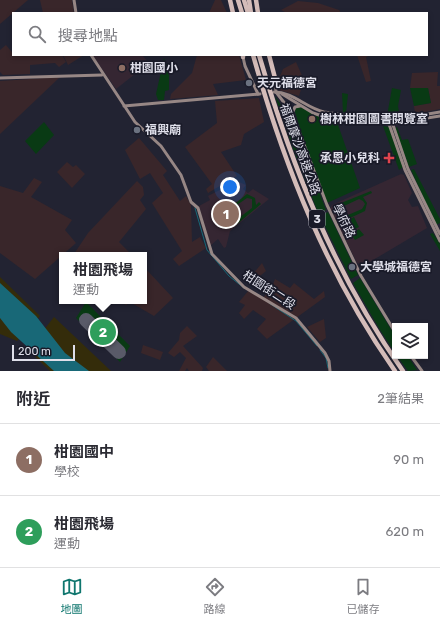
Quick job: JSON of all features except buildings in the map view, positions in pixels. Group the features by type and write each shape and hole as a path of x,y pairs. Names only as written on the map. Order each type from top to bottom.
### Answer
{"highway":[{"path":"230,0 233,12"},
{"path":"239,0 242,12"},
{"path":"244,0 248,12"},
{"path":"249,0 251,12"},
{"path":"256,0 258,12"},
{"name":"福爾摩沙高速公路","path":"253,56 277,134 305,210 351,301 395,371"},
{"name":"福爾摩沙高速公路","path":"260,56 285,139 310,204 343,274 380,338 402,371"},
{"path":"269,56 275,78"}],"street":[{"path":"74,0 76,12"},
{"name":"柑園街二段","path":"92,56 102,75 135,122 161,146 181,175 191,202 198,208 212,254 233,278 244,287 296,318 325,353 329,361 330,371"},
{"path":"124,106 259,94 245,66 243,56"},
{"path":"0,78 102,75"},
{"path":"275,78 277,92"},
{"path":"277,92 300,106 322,116 390,122 440,116"},
{"path":"277,92 289,94 317,110 324,112 390,122 440,112"},
{"name":"學府路","path":"277,92 292,114 329,210 361,276 392,327"},
{"path":"292,114 296,107 300,106"},
{"path":"390,122 408,169 440,234"},
{"path":"390,122 405,170 440,241"},
{"path":"413,359 422,371"}],"shaded area":[{"path":"0,0 28,0 12,12 12,14 0,24"},
{"path":"40,0 72,0 74,12 43,12"},
{"path":"215,0 221,0 227,12 209,12"},
{"path":"298,1 318,3 339,10 340,12 285,12 281,10"},
{"path":"6,45 12,52 12,56 63,56 66,62 59,67 55,63 30,65 30,74 3,75 0,72 0,50"},
{"path":"64,56 82,56 68,65"},
{"name":"柑園國小","path":"93,56 143,56 149,63 116,89"},
{"path":"197,56 239,56 246,80 213,84 218,95 170,99 171,94 192,73"},
{"path":"357,56 368,56 366,57 371,81 366,82"},
{"path":"296,62 304,80 299,96 279,90 278,81 283,69"},
{"path":"438,72 437,86 440,86 440,109 415,114 414,106 431,103 428,88 410,88 412,73"},
{"path":"60,77 0,134 0,81"},
{"path":"259,98 264,122 244,134 241,145 221,152 237,176 208,193 206,189 212,184 185,147 217,123 215,101"},
{"path":"139,138 167,171 163,175 180,201 186,196 191,205 192,242 200,237 206,248 179,266 173,259 182,251 152,203 163,193 150,173 140,179 125,150"},
{"path":"67,162 73,167 76,165 85,174 72,188 57,172"},
{"path":"401,174 404,175 412,193 408,200 412,207 418,206 427,228 363,266 357,263 330,209 332,205"},
{"path":"34,178 42,182 31,197 72,220 65,230 76,243 66,252 59,252 59,258 35,279 0,253 0,186 23,193"},
{"path":"137,181 143,187 144,195 140,200 146,209 119,242 129,252 75,252 88,233"},
{"path":"237,181 246,185 243,189 248,193 253,189 269,199 230,231 226,247 224,248 218,239 210,246 199,206 210,200 208,196"},
{"path":"262,263 266,271 260,276 273,284 275,279 290,288 294,283 314,299 324,291 325,297 267,339 257,329 266,319 253,310 244,319 239,313 245,305 239,302 249,290 264,297 268,291 249,279"},
{"path":"147,270 173,298 154,316 133,304 147,304"},
{"path":"324,319 326,338 320,342 307,327"},
{"path":"187,326 197,336 183,346 203,368 202,371 189,371 187,368 185,371 179,371 186,358 180,352 174,357 168,353 179,340 180,333"},
{"path":"143,345 163,352 160,360 141,353"},
{"path":"213,357 227,371 209,371 206,367"}],"green space":[{"path":"164,58 166,64 169,64 169,90 165,91 164,100 158,100 156,94"},
{"path":"392,88 401,90 398,106 400,117 387,116"},
{"path":"410,88 428,88 431,103 414,106"},
{"path":"342,93 348,94 346,113 343,112"},
{"path":"275,96 293,123 326,210 319,215 295,154"},
{"path":"300,107 317,116 336,119 360,188 327,203 307,151 295,112 296,108"},
{"path":"44,122 54,135 36,154 25,141"},
{"path":"383,126 389,127 403,167 399,170"},
{"path":"397,127 402,140 408,139 417,164 409,167 395,128"},
{"path":"414,169 440,219 440,223 436,225 411,170"},
{"path":"371,191 372,193 363,197 367,203 365,211 350,218 342,215 340,211 341,207 337,208 336,205","holes":["359,199 365,204 362,209 348,215 343,211 344,206"]},
{"path":"247,194 255,198 256,205 259,202 261,204 236,225 234,223 238,219 231,217 230,208","holes":["247,198 252,199 252,208 240,217 235,216 233,212 234,207"]},
{"path":"328,212 358,275 351,279 320,216"},
{"path":"354,217 359,227 351,231 346,221"},
{"path":"359,229 364,235 355,240 351,234"},
{"path":"433,233 440,244 440,251 430,234"},
{"path":"360,278 392,331 392,348 380,330 353,283"},
{"path":"85,304 88,304 130,346 120,362 76,318"},
{"path":"399,359 410,359 417,370 408,371"}],"sand":[{"path":"0,277 40,316 17,341 0,334"},
{"path":"54,317 111,371 50,371 28,350"}],"water":[{"path":"0,283 36,316 65,353 89,371 54,371 11,332 0,318"}],"waterway":[{"path":"195,208 207,250 229,276 244,288"},
{"path":"269,303 296,321 317,346"},
{"path":"320,350 326,358 328,368"}],"runway":[{"path":"86,320 119,352"}],"place":[{"name":"柑園國小","path":"122,68"},
{"name":"天元福德宮","path":"249,83"},
{"name":"樹林柑園圖書閱覽室","path":"312,119"},
{"name":"福興廟","path":"137,130"},
{"name":"承恩小兒科","path":"389,158"},
{"name":"柑園國中","path":"226,214"},
{"name":"大學城福德宮","path":"352,267"},
{"name":"柑園飛場","path":"103,332"}]}
